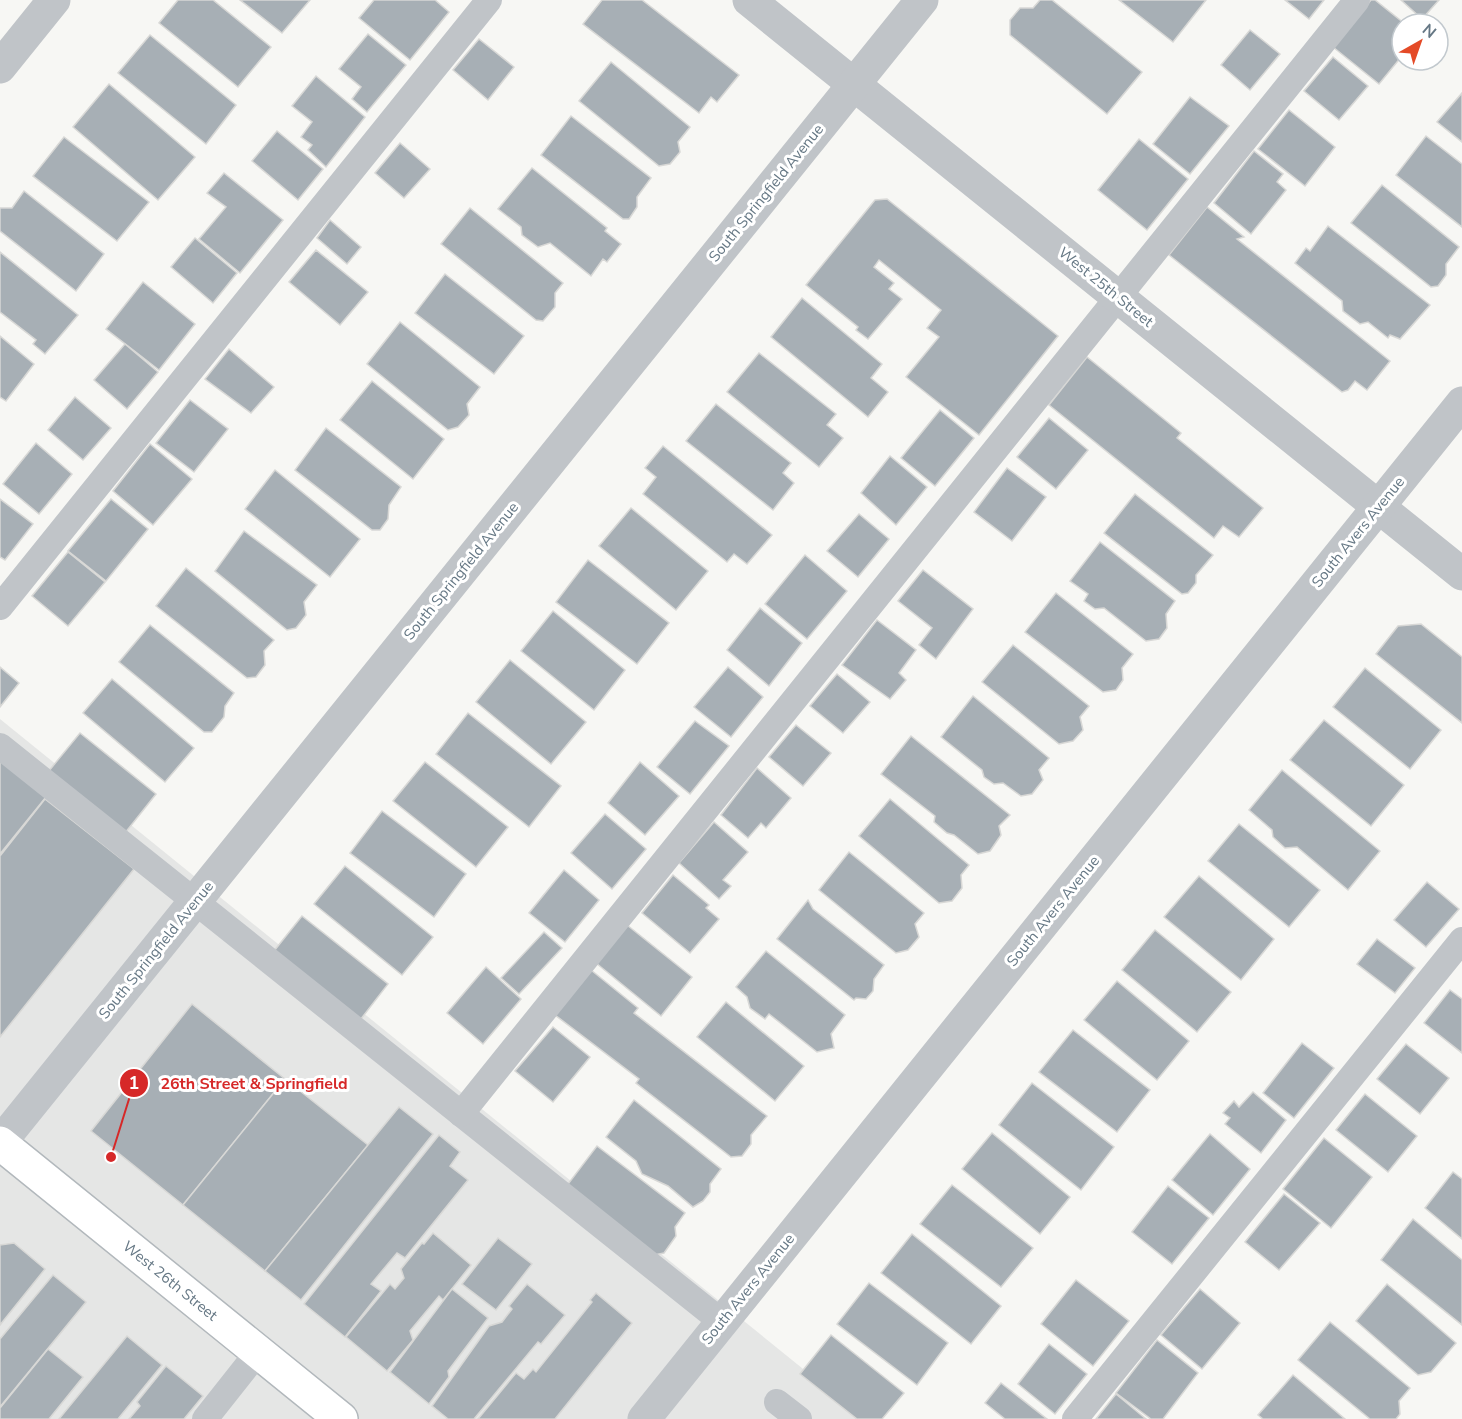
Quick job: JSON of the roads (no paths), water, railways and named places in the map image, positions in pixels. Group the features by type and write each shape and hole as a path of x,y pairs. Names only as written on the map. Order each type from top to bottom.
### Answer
{"main road":[{"name":"West 26th Street","path":"0,1143 341,1419"}],"street":[{"path":"0,67 54,0"},
{"name":"West 25th Street","path":"750,0 1462,574"},
{"name":"South Springfield Avenue","path":"0,1143 922,0"},
{"name":"South Avers Avenue","path":"644,1419 1462,403"}],"lane":[{"path":"0,607 489,0"},
{"path":"461,1114 1357,0"},
{"path":"0,746 722,1322"},
{"path":"1075,1419 1462,940"},
{"path":"205,1419 258,1352"},
{"path":"777,1402 799,1419"}],"place":[{"name":"26th Street & Springfield","path":"111,1157"}]}
